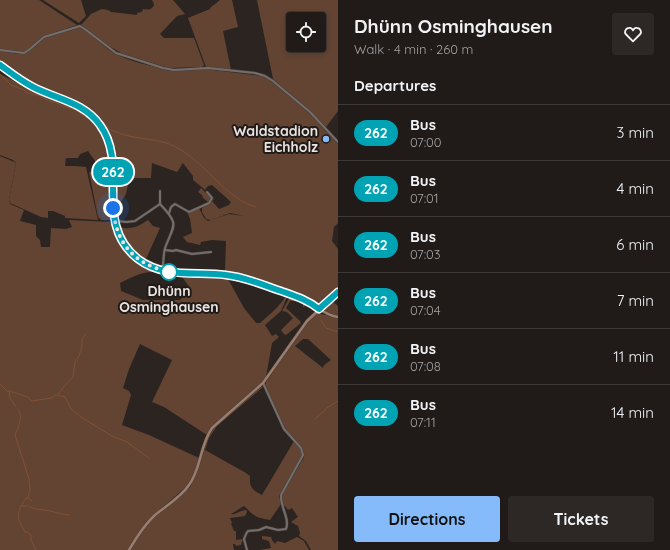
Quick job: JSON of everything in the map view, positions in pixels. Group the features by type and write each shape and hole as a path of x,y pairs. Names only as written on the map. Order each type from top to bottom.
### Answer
{"main road":[{"path":"0,65 18,79 83,108 101,125 110,143 112,156 114,221 121,240 130,251 144,263 162,270 181,273 223,274 242,278 304,300 328,315 338,317"},
{"path":"129,550 149,521 190,485 207,437 212,428 263,383 307,321 338,292"}],"street":[{"path":"0,50 24,53 44,37 80,26 113,51 162,68 174,70 208,68 260,74 273,81 310,112 338,142"},
{"path":"160,191 160,204 169,213 174,221 174,228 165,250 162,270"},
{"path":"169,213 172,206 175,204 189,212 209,203 212,198 207,192"},
{"path":"114,221 135,221 160,204"},
{"path":"165,250 176,250 192,254 211,252"},
{"path":"247,550 244,539 248,531 259,530 266,527 282,530 286,527 286,517 282,506 281,495 303,455 302,449 283,427 263,383"}],"shaded area":[{"path":"0,0 39,0 77,25 44,36 28,50 23,52 0,49"},
{"path":"43,0 81,0 86,16 79,23"},
{"path":"152,0 173,0 185,14 177,16 160,34 164,38 194,38 204,65 202,67 168,68 123,54 107,45 81,25 91,14 102,9 111,12 137,15 137,13 142,12 143,9 153,7 154,4"},
{"path":"220,0 232,0 238,27 223,31 231,70 206,67 188,18 210,9"},
{"path":"257,0 338,0 338,111 326,127 307,108 273,79"},
{"path":"78,27 83,28 106,48 122,57 166,70 205,69 263,76 270,80 308,112 338,144 338,223 334,227 332,241 338,249 338,290 319,305 298,294 275,285 228,273 228,271 225,272 226,241 212,240 201,242 200,245 187,242 183,237 192,233 190,219 187,212 199,208 204,218 208,221 211,220 206,219 202,212 202,208 213,199 212,201 219,209 229,205 231,202 212,185 208,186 205,190 193,180 193,176 183,163 177,172 152,163 151,178 133,178 132,176 129,180 126,194 118,206 116,215 115,160 108,128 86,107 68,97 46,90 18,76 0,62 0,51 19,54 26,53 45,38","holes":["230,213 245,216 229,214 211,220"]},
{"path":"0,74 46,97 76,108 89,117 101,129 110,151 112,220 101,220 98,217 89,172 94,171 93,166 98,165 88,151 80,154 78,158 66,158 65,166 86,167 98,220 65,218 65,216 53,211 48,211 48,218 41,217 10,203 9,200 16,163 13,160 0,155"},
{"path":"0,156 16,163 9,200 10,204 24,210 20,221 36,225 36,236 40,240 41,247 50,247 51,228 66,229 72,227 69,220 110,222 113,223 115,233 129,252 143,264 157,270 156,272 146,272 137,275 120,283 121,291 143,300 180,300 190,288 180,274 237,278 286,294 287,297 281,311 265,325 272,336 276,334 279,337 272,343 266,377 263,382 212,426 207,435 164,407 152,402 172,360 140,344 129,369 123,388 129,391 131,395 122,425 149,435 199,458 193,476 187,486 148,520 128,550 0,550","holes":["228,279 254,284 286,296 260,323 256,323 244,308"]},
{"path":"201,188 211,198 208,202 198,192"},
{"path":"148,220 153,226 160,228 146,259 161,265 159,268 148,265 134,254 123,240 118,227 134,227"},
{"path":"290,297 305,301 305,306 303,307 303,304 297,301 290,301 286,308 301,323 286,335 281,330 293,318 287,312 282,311"},
{"path":"331,300 338,306 338,550 311,550 306,541 299,536 300,533 298,526 291,522 298,517 292,508 288,510 285,506 283,506 281,497 304,457 304,453 302,448 285,428 265,385 306,324 317,313 325,315 326,314 324,311","holes":["303,339 308,339 331,360 324,365 323,368 295,346"]},
{"path":"261,387 263,387 217,426 209,438 205,450 250,476 252,488 262,495 294,441 300,447 303,453 279,496 281,504 270,520 256,516 244,506 231,514 244,510 247,512 245,516 230,518 234,531 236,531 236,540 243,539 241,545 236,546 233,544 234,550 130,550 146,526 149,526 147,525 150,521 190,487 196,475 208,438 214,428"},
{"path":"262,536 271,537 275,544 277,541 285,543 297,537 304,541 309,550 260,550 271,548 269,541 262,539"}],"waterway":[{"path":"0,74 11,85 49,101 76,110 96,124"},
{"path":"106,126 111,130 124,135 155,140 175,146 200,164 235,197 256,207"},
{"path":"321,320 326,328 338,332"},
{"path":"58,394 73,377 75,362 79,356 82,346 82,339 86,334"},
{"path":"0,384 7,391 9,391 10,398 16,407"},
{"path":"9,391 28,397 32,401 51,398 56,395 65,397 71,409 81,417 112,436 127,442 149,458"},
{"path":"315,419 328,407 338,401"},
{"path":"18,409 20,418 15,435 29,479 30,489 28,498 26,498 20,508 18,515 25,532 31,535 31,540 36,550"},
{"path":"28,498 32,501"},
{"path":"28,505 36,509 69,515"},
{"path":"20,506 27,506"}],"bus line":[{"name":"262","path":"0,65 18,79 83,108 101,125 110,143 113,166 113,208 118,233 130,251 142,262 155,268 170,272 188,274 223,274 235,276 312,303 319,309 338,292"}],"place":[{"name":"Waldstadion Eichholz","path":"326,139"},
{"name":"Dhünn Osminghausen","path":"169,272"}],"route":[{"path":"113,208 114,221 118,233 127,248 144,263 169,272"}]}
